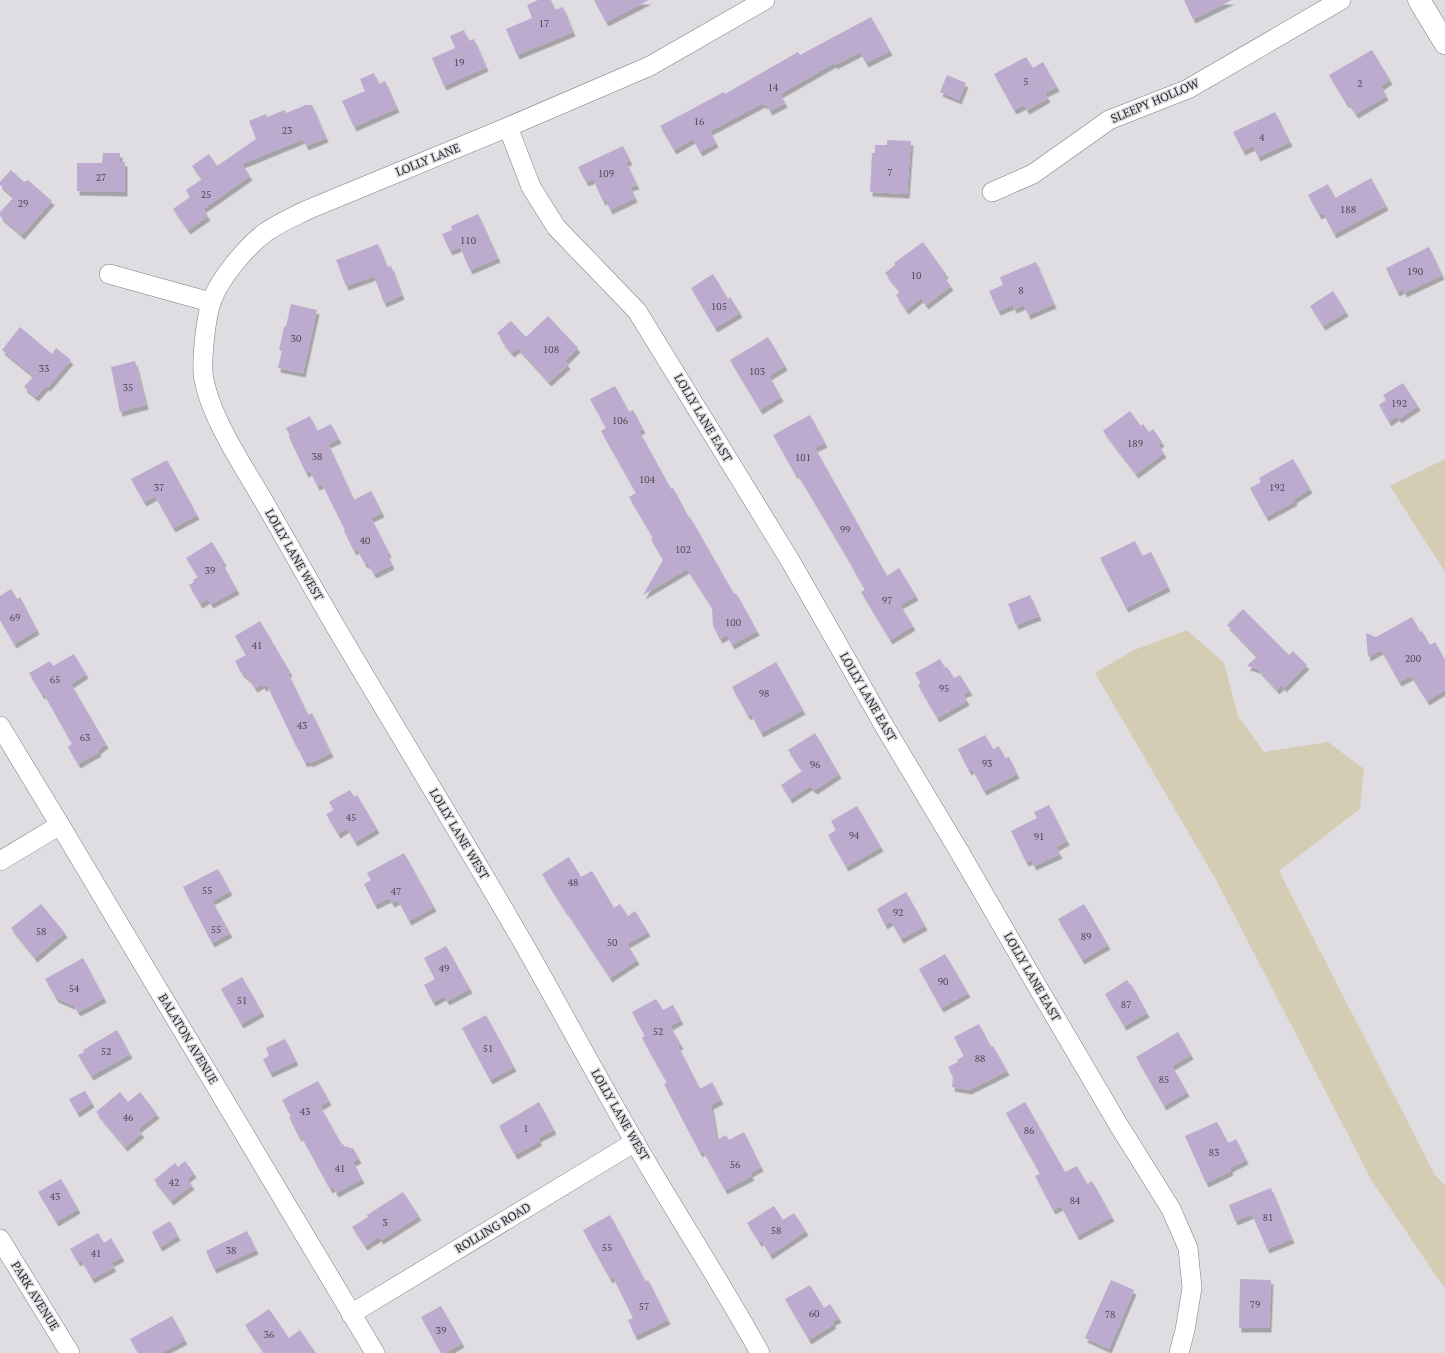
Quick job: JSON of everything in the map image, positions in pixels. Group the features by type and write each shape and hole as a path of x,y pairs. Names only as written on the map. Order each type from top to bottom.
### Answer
{"street":[{"name":"LOLLY LANE","path":"210,302 237,260 250,245 265,233 285,221 307,210 508,128 650,66 764,0"},
{"name":"SLEEPY HOLLOW","path":"992,192 1033,174 1109,120 1188,89 1341,0"},
{"path":"1419,0 1445,43"},
{"name":"LOLLY LANE EAST","path":"508,128 531,187 556,227 637,310 791,562 883,723 1118,1124 1171,1209 1188,1248 1192,1288 1185,1330 1179,1353"},
{"path":"110,274 210,302"},
{"name":"LOLLY LANE WEST","path":"210,302 205,335 204,373 209,397 225,434 335,625 523,943 635,1142 760,1353"},
{"name":"BALATON AVENUE","path":"0,726 375,1353"},
{"path":"0,861 60,825"},
{"name":"ROLLING ROAD","path":"351,1314 635,1142"},
{"name":"PARK AVENUE","path":"0,1239 70,1353"}],"shaded area":[{"path":"1445,459 1445,572 1390,486"},
{"path":"1187,630 1224,663 1238,716 1264,752 1328,742 1364,769 1360,809 1279,871 1435,1175 1445,1185 1445,1289 1372,1181 1215,878 1095,673 1134,650"}],"building":[{"path":"538,0 551,0 555,10 563,7 573,32 517,55 506,29 532,18 527,5"},
{"path":"594,0 649,0 606,22"},
{"path":"1184,0 1232,0 1193,19"},
{"path":"871,17 890,51 866,63 860,52 835,65 834,63 780,94 785,103 770,111 766,104 764,105 763,103 710,131 716,143 700,152 693,139 674,150 660,126 724,92 725,94 798,52 800,55"},
{"path":"464,30 469,41 474,39 486,67 444,86 432,58 455,48 450,36"},
{"path":"1372,50 1390,80 1381,86 1386,96 1356,114 1348,103 1346,103 1329,75"},
{"path":"1026,57 1033,68 1043,62 1057,87 1045,93 1048,98 1027,110 1024,105 1014,110 994,74"},
{"path":"374,73 379,84 385,81 397,108 354,127 342,101 365,91 360,79"},
{"path":"947,75 966,83 959,100 940,92"},
{"path":"306,105 312,105 326,138 306,146 303,139 242,164 250,176 203,209 208,216 188,230 173,209 190,197 186,190 202,179 192,166 209,154 217,166 256,139 249,121 266,114 267,117 285,110 286,113"},
{"path":"1275,112 1290,142 1258,157 1253,146 1243,151 1233,132"},
{"path":"887,140 911,141 907,194 870,192 872,153 875,153 875,145 887,145"},
{"path":"623,146 630,161 626,162 637,185 630,187 635,198 610,210 606,200 603,201 593,179 586,182 578,167"},
{"path":"103,153 120,153 120,162 125,162 125,192 77,191 77,163 102,163"},
{"path":"11,170 24,182 28,180 52,201 22,235 0,216 0,212 14,197 0,185 0,182"},
{"path":"1371,178 1386,206 1334,234 1323,213 1319,215 1308,195 1328,184 1335,198"},
{"path":"478,214 498,258 470,270 460,247 450,251 442,234 452,230 451,226"},
{"path":"923,242 946,274 943,276 951,286 926,305 921,298 906,310 896,295 900,292 885,273 895,265 894,263"},
{"path":"378,244 387,267 391,266 402,295 384,303 374,276 346,286 336,260"},
{"path":"1429,247 1442,275 1404,293 1403,289 1397,292 1386,268"},
{"path":"1036,262 1054,304 1028,315 1024,305 1014,309 1013,305 998,311 989,291 1003,285 1000,277"},
{"path":"713,274 728,299 730,297 740,313 715,328 691,288"},
{"path":"1333,291 1346,312 1323,326 1310,306"},
{"path":"291,304 317,310 303,373 278,368 282,351 279,350"},
{"path":"548,316 578,348 565,361 568,365 549,382 518,348 512,353 502,342 504,340 497,333 511,321 526,337"},
{"path":"20,327 52,354 56,348 71,360 48,387 46,386 36,397 24,387 34,376 2,350"},
{"path":"768,337 785,366 769,376 781,397 760,410 730,360"},
{"path":"135,361 146,405 120,412 111,367"},
{"path":"1403,383 1418,406 1399,419 1397,416 1389,422 1379,405 1386,400 1383,395"},
{"path":"615,386 629,412 633,410 643,429 639,431 671,489 673,488 689,518 690,517 734,594 736,593 757,631 732,645 727,635 720,639 713,626 712,608 687,569 643,595 663,560 651,539 653,538 629,497 636,493 601,431 606,428 590,399"},
{"path":"1130,411 1141,426 1143,424 1149,432 1153,429 1162,442 1158,445 1164,453 1136,474 1103,431"},
{"path":"810,415 825,443 815,448 887,576 899,568 916,596 900,605 913,626 890,640 861,592 865,590 846,556 804,485 797,474 795,474 773,435"},
{"path":"310,416 317,431 331,424 339,439 328,444 354,500 371,491 382,513 371,518 389,553 387,554 392,565 374,574 368,564 365,564 357,549 354,551 322,484 317,486 310,471 306,473 289,437 290,436 286,428"},
{"path":"1293,459 1310,489 1294,499 1295,501 1266,517 1250,488 1261,482 1259,478"},
{"path":"167,460 197,515 173,528 155,496 144,502 131,479"},
{"path":"1135,541 1142,556 1151,552 1168,587 1126,608 1100,558"},
{"path":"212,542 224,562 222,563 237,590 211,604 208,599 200,604 189,585 198,577 186,558"},
{"path":"11,589 17,599 20,597 37,630 14,644 0,620 0,596"},
{"path":"1030,595 1039,616 1016,625 1008,604"},
{"path":"1243,609 1289,655 1293,651 1307,665 1284,688 1282,685 1277,690 1258,669 1247,666 1257,656 1227,625"},
{"path":"1412,617 1420,632 1422,631 1430,645 1435,642 1445,660 1445,690 1427,701 1411,676 1399,682 1381,650 1368,657 1366,633 1376,637"},
{"path":"260,621 290,672 288,673 308,715 312,713 331,753 310,763 309,761 305,763 267,685 264,687 262,684 255,688 249,679 241,672 235,661 246,655 235,636"},
{"path":"74,654 86,674 71,684 106,744 98,750 99,752 78,764 68,747 72,744 44,694 42,695 29,673 50,661 53,666"},
{"path":"940,659 945,668 947,667 954,678 960,675 970,691 963,694 967,701 937,718 918,685 921,683 915,673"},
{"path":"776,662 803,710 761,733 751,714 748,716 732,687"},
{"path":"815,733 839,774 815,790 810,786 790,799 781,785 802,771 788,750"},
{"path":"985,735 993,749 999,746 1005,758 1009,757 1017,774 984,791 972,769 969,771 958,749"},
{"path":"350,790 354,797 357,795 377,829 355,842 347,828 338,834 326,814 334,810 329,802"},
{"path":"1049,805 1067,841 1056,847 1060,854 1034,866 1031,860 1026,862 1011,831 1037,818 1034,812"},
{"path":"857,806 881,847 846,867 828,835 836,830 831,821"},
{"path":"404,853 434,907 409,921 398,900 392,903 389,898 375,905 364,884 371,880 367,873"},
{"path":"569,857 581,877 592,871 614,908 620,904 628,916 635,911 648,932 627,944 637,960 610,978 542,874"},
{"path":"218,869 230,891 212,901 230,933 212,943 183,887"},
{"path":"906,892 925,926 901,939 891,921 885,925 877,909"},
{"path":"41,904 65,933 35,958 11,928"},
{"path":"1084,904 1108,945 1082,960 1058,919"},
{"path":"446,946 470,989 447,1001 444,996 433,1002 424,985 435,979 424,958"},
{"path":"945,954 968,993 941,1008 919,969"},
{"path":"83,958 104,998 78,1012 73,1004 72,1005 56,998 45,979"},
{"path":"242,977 262,1012 241,1024 221,989"},
{"path":"1127,980 1130,985 1131,984 1147,1013 1124,1026 1105,994"},
{"path":"656,999 663,1010 673,1005 681,1020 670,1026 681,1045 678,1046 700,1089 712,1082 721,1100 711,1105 717,1140 726,1135 729,1140 744,1132 761,1167 750,1173 752,1176 725,1190 703,1151 700,1153 664,1084 667,1083 642,1038 645,1036 632,1012"},
{"path":"486,1015 514,1067 490,1080 462,1028"},
{"path":"979,1024 991,1047 993,1046 1007,1071 969,1090 952,1087 953,1078 948,1067 958,1062 957,1060 964,1056 954,1037"},
{"path":"117,1030 130,1054 91,1076 78,1055 84,1052 83,1050"},
{"path":"1178,1032 1191,1055 1172,1066 1187,1092 1164,1106 1136,1057"},
{"path":"285,1039 296,1061 270,1073 263,1059 269,1056 266,1048"},
{"path":"318,1081 329,1101 320,1106 342,1145 343,1144 345,1147 348,1146 349,1148 353,1148 359,1159 353,1162 362,1179 336,1193 333,1187 330,1189 301,1136 299,1137 289,1117 291,1116 282,1100"},
{"path":"85,1091 92,1103 77,1113 69,1099"},
{"path":"120,1092 128,1102 140,1092 157,1114 138,1129 142,1133 125,1147 96,1112"},
{"path":"539,1102 554,1130 538,1138 540,1141 515,1155 499,1126"},
{"path":"1025,1102 1065,1172 1077,1166 1087,1184 1092,1181 1112,1217 1077,1236 1061,1206 1053,1210 1035,1176 1040,1174 1006,1113"},
{"path":"1217,1122 1228,1143 1236,1139 1246,1160 1230,1168 1231,1171 1206,1183 1185,1136"},
{"path":"185,1161 194,1173 187,1179 192,1185 171,1201 154,1180 175,1163 178,1167"},
{"path":"61,1179 78,1209 56,1222 38,1192"},
{"path":"1271,1188 1292,1239 1267,1249 1252,1214 1235,1221 1229,1205"},
{"path":"403,1192 419,1216 381,1240 379,1237 365,1246 352,1227 368,1217 367,1215"},
{"path":"774,1206 783,1220 794,1213 806,1231 770,1255 762,1241 759,1242 747,1223"},
{"path":"610,1215 646,1282 648,1280 668,1320 635,1336 628,1320 633,1318 613,1277 610,1279 583,1230"},
{"path":"170,1221 178,1236 160,1247 152,1232"},
{"path":"247,1231 256,1250 214,1269 206,1251"},
{"path":"98,1233 104,1243 111,1238 122,1257 111,1263 114,1267 92,1279 81,1260 78,1262 70,1249"},
{"path":"1240,1279 1271,1280 1269,1328 1239,1328"},
{"path":"1111,1280 1134,1290 1109,1349 1085,1338"},
{"path":"810,1285 824,1308 830,1304 839,1318 832,1322 834,1324 809,1340 785,1299"},
{"path":"441,1306 462,1343 445,1353 441,1353 421,1317"},
{"path":"269,1309 289,1338 300,1330 316,1353 264,1353 245,1325"},
{"path":"172,1316 185,1340 161,1353 138,1353 130,1339"}]}
